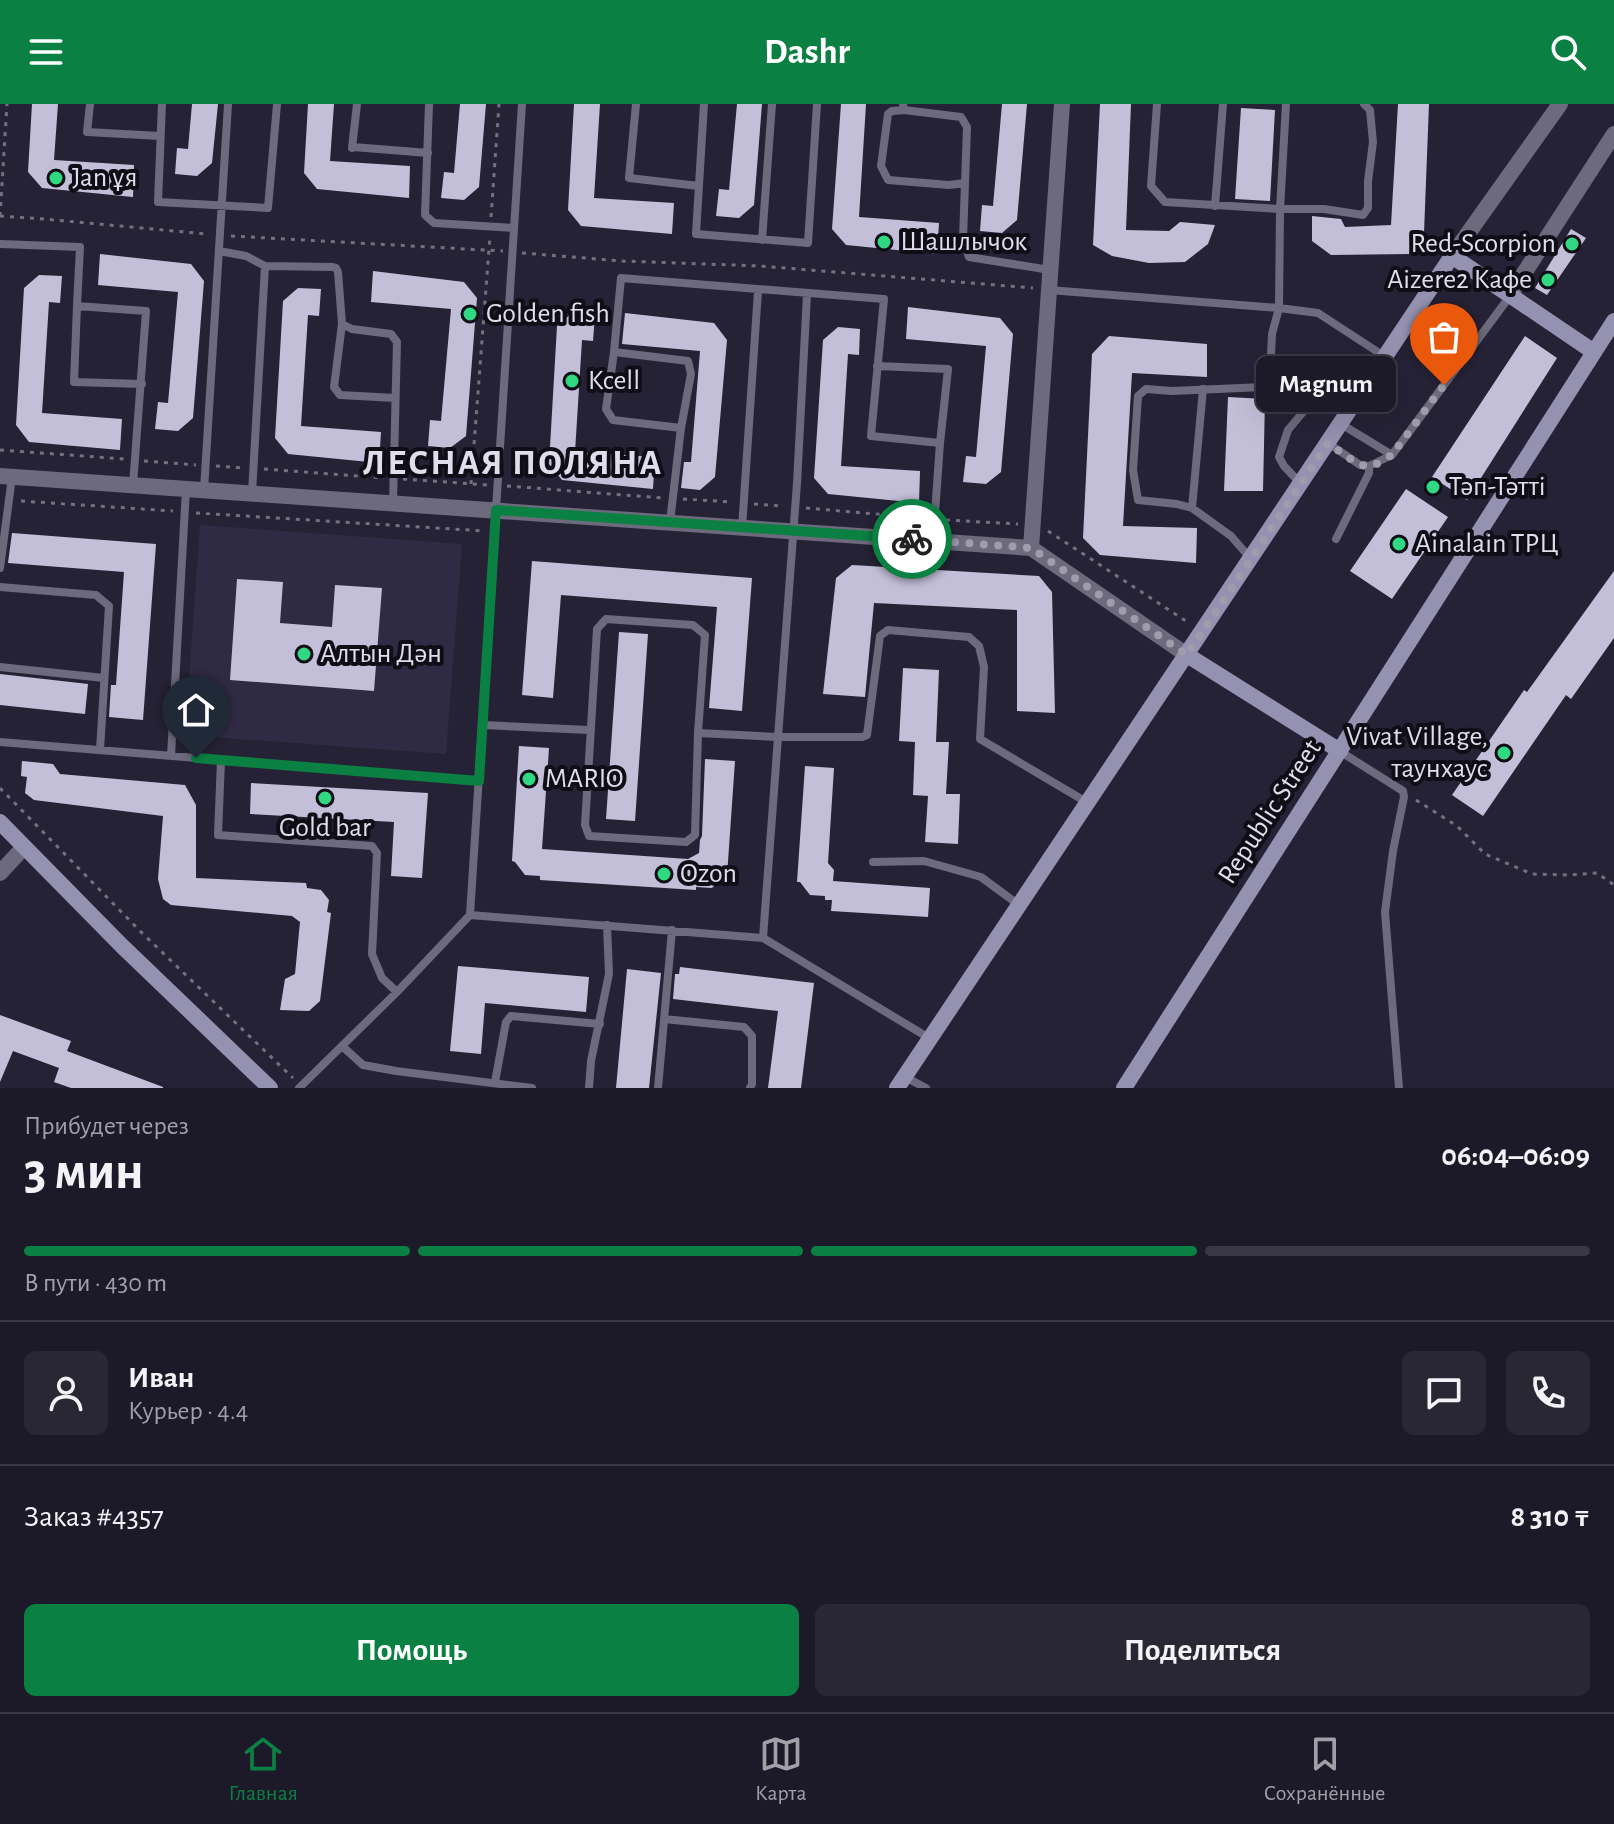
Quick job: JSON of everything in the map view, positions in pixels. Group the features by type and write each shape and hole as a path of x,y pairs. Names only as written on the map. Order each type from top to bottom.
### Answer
{"street":[{"path":"1031,548 1062,104"},
{"path":"901,1082 1452,256 1560,104"},
{"path":"1510,295 1614,134"},
{"path":"1452,256 1594,352"},
{"name":"Republic Street","path":"1124,1088 1614,321"},
{"path":"6,476 1031,548 1187,655 1340,751"},
{"path":"0,822 122,946 270,1088"},
{"path":"0,873 24,847"}],"lane":[{"path":"90,104 87,132 160,136"},
{"path":"162,104 158,202 268,208 277,104"},
{"path":"204,490 228,104"},
{"path":"357,104 352,148 428,153"},
{"path":"429,104 425,215 434,223 514,228"},
{"path":"300,1087 470,915 522,104"},
{"path":"636,104 629,178 699,186"},
{"path":"704,104 696,234 808,243 817,104"},
{"path":"762,240 772,104"},
{"path":"1157,104 1151,186 1165,202 1324,209 1363,215 1368,208 1373,142 1370,110 1364,104"},
{"path":"1215,206 1223,104"},
{"path":"1251,559 1231,536 1192,508 1138,500 1133,470 1138,396 1146,389 1172,391 1263,387 1270,377 1272,334 1279,308 1286,104"},
{"path":"965,183 949,185 888,180 881,166 888,114 904,107 961,117 967,127 965,183 963,239 969,257 1051,270"},
{"path":"0,244 80,247 74,382 142,384"},
{"path":"219,251 246,256 265,266 336,268 342,324 334,387 340,395 395,398"},
{"path":"252,493 265,266"},
{"path":"681,428 613,420 606,409 621,278 884,299 871,436 940,443"},
{"path":"1049,289 1318,313 1385,357"},
{"path":"742,528 758,291"},
{"path":"763,938 794,531 807,295"},
{"path":"1328,443 1360,465 1369,466 1392,455 1510,295"},
{"path":"77,306 146,311 133,485"},
{"path":"342,324 352,329 391,334 397,342 393,503"},
{"path":"614,352 688,361 691,374 670,522"},
{"path":"1301,483 1279,457 1288,430 1345,362"},
{"path":"877,366 948,369 933,541"},
{"path":"1192,508 1203,389"},
{"path":"1341,424 1392,455"},
{"path":"1336,539 1369,473 1369,466"},
{"path":"0,568 9,500 6,476"},
{"path":"171,756 186,489"},
{"path":"0,587 96,595 109,606 100,750"},
{"path":"606,619 693,625 705,635 698,733 695,835 686,842 589,836 585,825 589,730 597,629 606,619"},
{"path":"698,733 862,737 867,735 880,636 888,630 969,637 979,646 984,667 980,739 1088,803"},
{"path":"0,667 104,678"},
{"path":"482,725 589,730"},
{"path":"0,742 479,781"},
{"path":"1340,751 1403,791 1385,912 1399,1088"},
{"path":"221,760 218,835 372,846 377,853 372,954 382,978 397,992"},
{"path":"873,862 924,861 981,877 1019,906"},
{"path":"470,915 763,938 930,1039"},
{"path":"589,1088 591,1061 609,974 607,925"},
{"path":"658,1088 672,930"},
{"path":"495,1082 506,1022 511,1016 600,1024"},
{"path":"664,1019 744,1027 752,1036 750,1088"},
{"path":"342,1046 363,1065 532,1088"},
{"path":"901,1082 926,1088"}],"path":[{"path":"0,218 7,104"},
{"path":"471,484 499,104"},
{"path":"9,500 495,531"},
{"path":"0,788 139,930 300,1087"},
{"path":"1403,791 1457,826 1485,854 1532,874 1597,873 1614,885"}],"shaded area":[{"path":"200,525 462,544 446,754 185,735"}],"building":[{"path":"32,104 58,104 54,160 134,165 133,197 42,188 28,172"},
{"path":"192,104 218,104 212,163 197,176 175,174 177,148 188,149"},
{"path":"308,104 334,104 330,161 410,166 409,198 317,189 304,173"},
{"path":"460,104 486,104 479,187 464,200 441,198 444,172 454,173"},
{"path":"574,104 600,104 594,198 674,203 672,234 581,226 568,210"},
{"path":"737,104 762,104 754,205 739,218 716,216 719,189 729,190"},
{"path":"841,104 866,104 859,217 939,223 937,254 846,245 832,229"},
{"path":"1002,104 1027,104 1017,220 1002,233 980,231 982,205 993,206"},
{"path":"1100,104 1131,104 1126,230 1169,231 1180,222 1215,225 1208,244 1185,262 1149,263 1112,256 1093,245"},
{"path":"1398,104 1429,104 1424,233 1409,254 1331,255 1312,241 1312,216 1341,219 1345,227 1391,225"},
{"path":"1241,108 1275,110 1270,201 1235,199"},
{"path":"1571,229 1586,238 1547,295 1535,288"},
{"path":"100,254 191,264 204,281 193,418 178,431 155,429 158,402 168,403 178,292 98,285"},
{"path":"373,271 464,282 477,298 466,436 450,448 428,446 430,420 441,421 451,309 371,302"},
{"path":"39,275 62,276 60,303 49,302 42,413 122,419 120,450 29,442 16,425 24,288"},
{"path":"298,288 321,289 319,316 308,315 301,426 381,432 379,463 288,454 275,438 283,301"},
{"path":"908,307 1000,318 1013,334 1001,472 986,484 963,482 966,456 976,457 986,346 906,339"},
{"path":"572,313 595,315 593,341 582,340 575,452 655,457 653,489 562,480 549,464 557,326"},
{"path":"625,313 714,323 727,340 715,477 700,490 681,488 684,462 691,462 700,351 622,344"},
{"path":"838,327 860,329 859,355 848,354 841,466 920,471 919,503 828,494 814,478 823,340"},
{"path":"1109,336 1207,344 1207,377 1132,373 1123,526 1197,528 1196,563 1100,555 1083,538 1092,354"},
{"path":"1525,336 1557,358 1467,500 1432,477"},
{"path":"1228,397 1265,399 1263,491 1224,491"},
{"name":"Ainalain ТРЦ","path":"1406,489 1448,517 1392,599 1350,571"},
{"path":"12,533 156,544 143,720 109,717 111,685 116,685 124,572 8,563"},
{"path":"532,561 752,578 742,711 709,708 717,607 561,595 553,698 522,695"},
{"path":"852,565 1039,576 1052,592 1055,713 1017,711 1017,610 874,603 865,697 823,694 836,578"},
{"path":"1614,571 1614,638 1571,699 1566,695 1483,816 1452,795 1524,690 1527,692"},
{"name":"Алтын Дән","path":"237,579 283,582 280,623 332,627 335,585 382,588 374,691 230,680"},
{"path":"619,632 648,634 635,821 606,819"},
{"path":"903,668 939,670 936,742 949,742 946,794 960,794 958,844 925,842 928,796 913,795 915,742 899,741"},
{"path":"0,674 88,684 85,714 0,705"},
{"path":"519,746 549,748 542,849 688,859 699,853 702,836 705,759 735,761 727,876 723,876 712,888 696,887 696,890 540,880 540,876 525,875 512,861"},
{"path":"22,761 53,764 60,774 185,785 196,805 196,878 306,883 307,888 321,890 329,900 327,912 331,913 320,1001 309,1011 280,1010 285,979 295,974 300,922 292,916 171,905 163,899 158,879 163,816 34,800 25,793 27,777 21,776"},
{"path":"805,766 834,768 828,863 834,870 833,881 930,888 928,917 831,911 832,900 810,895 797,882"},
{"path":"251,783 428,793 422,878 391,876 394,822 250,814"},
{"path":"458,966 589,977 586,1012 485,1003 481,1054 450,1051"},
{"path":"680,967 814,983 801,1088 768,1088 778,1011 673,999 675,974 679,974"},
{"path":"627,969 661,973 649,1088 616,1088"},
{"path":"0,1015 71,1041 67,1051 163,1088 71,1088 54,1082 59,1068 13,1051 0,1082"}],"way so far":[{"path":"912,539 1031,548 1187,655 1328,443 1360,465 1369,466 1387,458 1444,385"}],"place":[{"name":"Jan ұя","path":"56,178"},
{"name":"Шашлычок","path":"884,242"},
{"name":"Red-Scorpion","path":"1572,244"},
{"name":"Aizere2 Кафе","path":"1548,280"},
{"name":"Golden fish","path":"470,314"},
{"name":"Kcell","path":"572,381"},
{"name":"Magnum","path":"1444,385"},
{"name":"Тәп-Тәтті","path":"1433,487"},
{"name":"Ainalain ТРЦ","path":"1399,544"},
{"name":"Алтын Дән","path":"304,654"},
{"name":"Vivat Village, таунхаус","path":"1504,753"},
{"name":"MARIO","path":"529,779"},
{"name":"Gold bar","path":"325,798"},
{"name":"Ozon","path":"664,874"}],"district":[{"name":"ЛЕСНАЯ ПОЛЯНА","path":"513,463"}],"route":[{"path":"196,758 479,781 496,510 912,539"}]}
